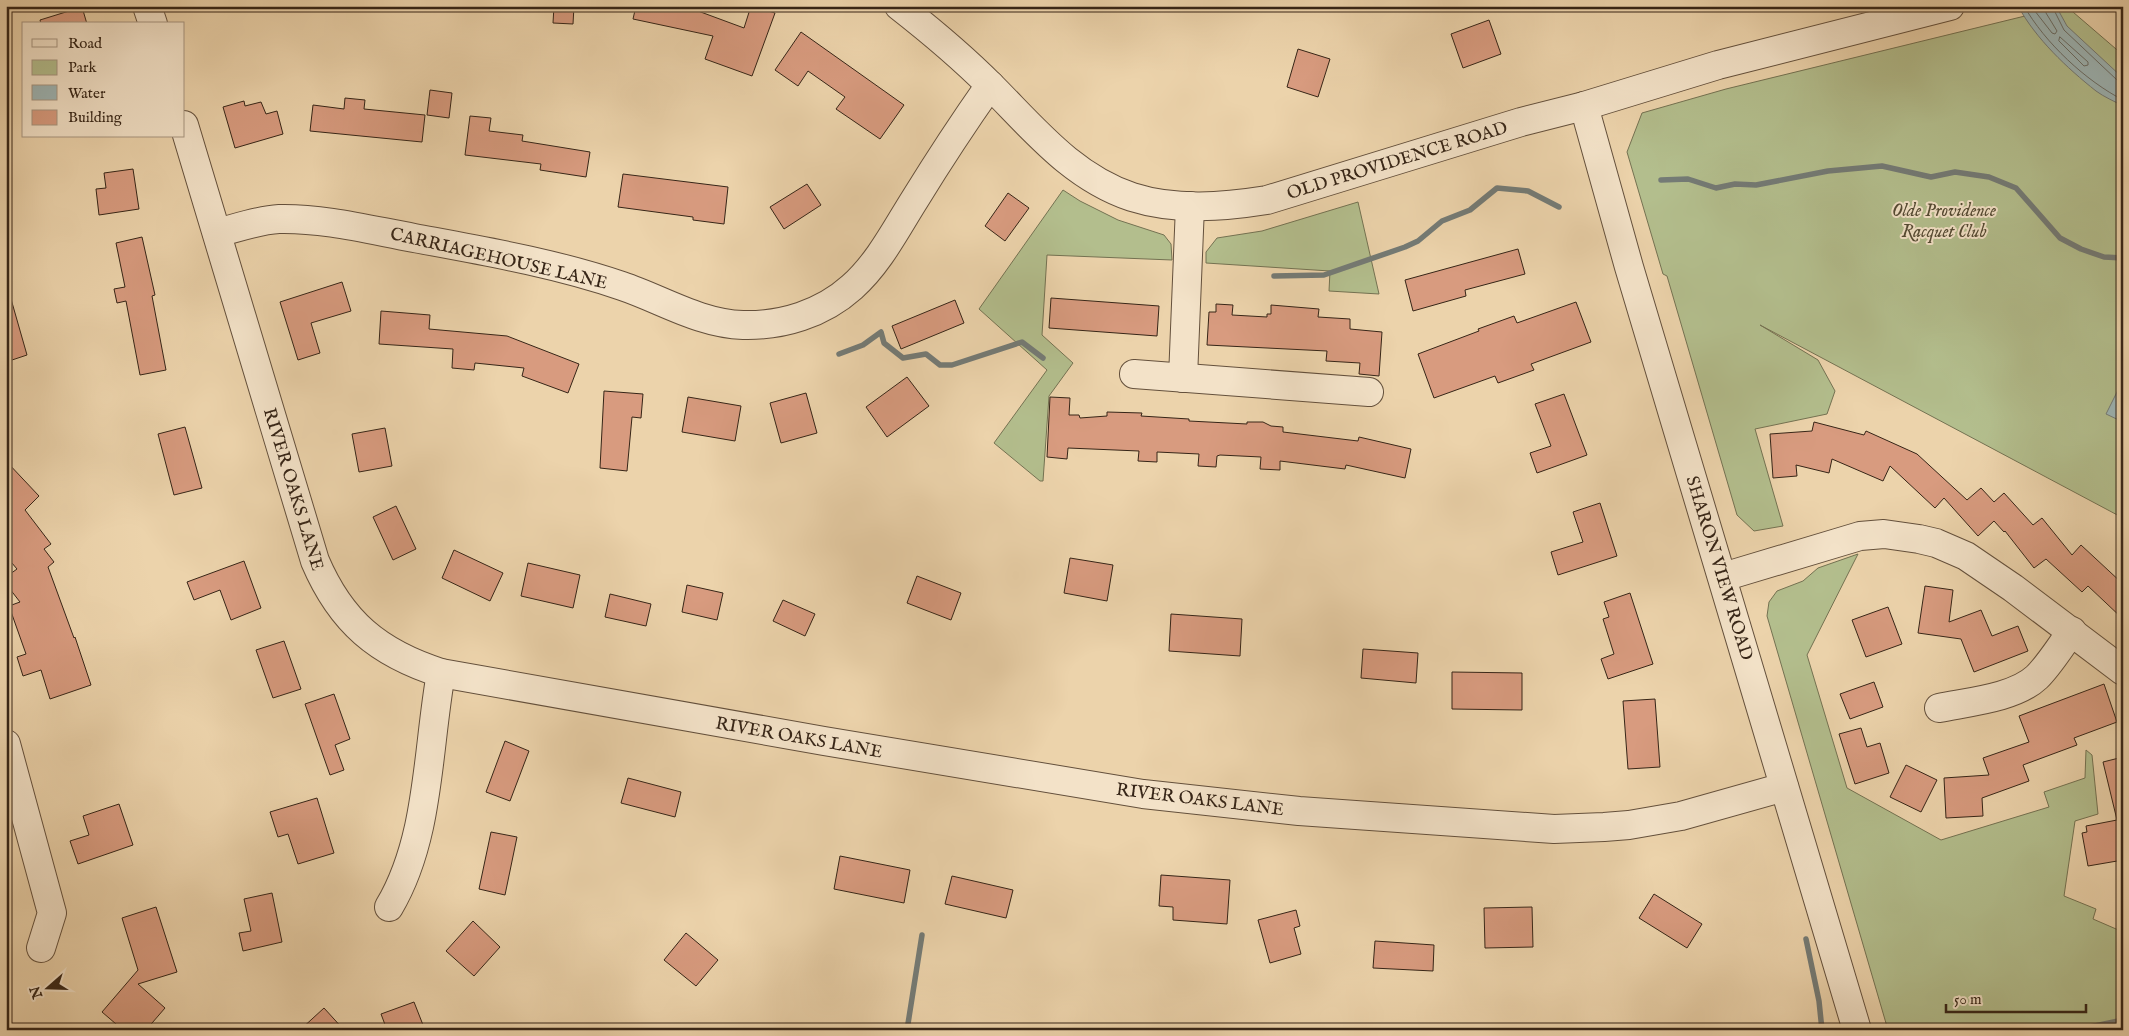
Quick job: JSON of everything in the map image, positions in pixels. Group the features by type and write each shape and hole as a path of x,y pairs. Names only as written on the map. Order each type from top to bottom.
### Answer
{"street":[{"path":"148,6 152,22"},
{"name":"OLD PROVIDENCE ROAD","path":"899,6 943,41 990,85 1060,156 1082,172 1133,197 1190,206 1229,206 1268,200 1521,122 1584,106 1718,65 1950,6"},
{"name":"CARRIAGEHOUSE LANE","path":"217,233 262,221 306,219 496,253 568,270 622,286 714,321 741,325 784,321 811,313 828,304 851,288 871,268 954,136 990,85"},
{"name":"SHARON VIEW ROAD","path":"1584,106 1629,267 1857,1030"},
{"name":"RIVER OAKS LANE","path":"185,127 312,552 326,587 352,622 377,643 419,666 441,673 834,743 1143,794 1299,811 1554,829 1604,827 1630,825 1681,816 1784,787"},
{"path":"1183,378 1190,206"},
{"path":"1134,374 1369,392"},
{"path":"1723,577 1860,536 1884,534 1919,539 1966,556 2072,631 2123,671"},
{"path":"1939,708 2012,692 2028,684 2050,662 2072,631"},
{"path":"389,908 399,890 417,837 441,673"},
{"path":"6,744 52,913 41,948"}],"green space":[{"name":"Olde Providence Racquet Club","path":"2066,6 2123,55 2123,518 1760,325 1818,360 1835,391 1827,414 1755,429 1783,526 1754,531 1737,515 1667,276 1663,274 1627,152 1642,113 1726,89"},
{"path":"1063,190 1080,201 1118,220 1164,235 1171,244 1172,260 1047,255 1042,335 1073,363 1049,396 1043,481 1040,481 994,443 1047,370 979,309"},
{"path":"1358,202 1379,294 1329,291 1330,271 1206,263 1206,252 1217,238 1262,231"},
{"path":"1858,554 1807,655 1847,788 1941,840 2049,807 2044,792 2085,778 2086,750 2092,755 2098,814 2075,821 2064,896 2096,909 2093,919 2123,932 2123,1030 1888,1030 1767,616 1769,602 1777,591 1803,581 1818,568"}],"water":[{"path":"2018,6 2056,6 2067,26 2123,78 2123,106 2096,91 2063,63 2034,30"},
{"path":"2121,384 2123,385 2123,422 2106,414"}],"building":[{"path":"554,6 574,6 573,24 553,23"},
{"path":"636,6 699,6 698,11 744,28 751,6 775,13 752,76 705,59 713,36 633,19"},
{"path":"82,7 86,22 40,22 40,20"},
{"path":"1489,20 1501,54 1463,68 1451,34"},
{"path":"801,32 904,105 880,139 836,109 845,97 808,71 798,86 775,70"},
{"path":"1298,49 1330,59 1318,97 1287,87"},
{"path":"430,90 452,93 449,118 427,115"},
{"path":"345,98 365,100 364,109 425,115 422,142 310,131 313,105 344,109"},
{"path":"244,101 245,106 261,102 266,114 277,111 283,134 235,148 223,107"},
{"path":"470,116 491,118 489,131 523,135 522,141 590,152 586,177 540,170 541,164 465,155"},
{"path":"133,169 139,209 99,215 96,189 106,188 104,173"},
{"path":"623,174 728,187 724,224 693,220 693,217 618,207"},
{"path":"807,184 821,205 784,229 770,207"},
{"path":"1008,193 1029,208 1005,241 985,226"},
{"path":"142,237 155,295 152,296 166,370 140,375 126,301 117,303 114,289 125,287 116,243"},
{"path":"1518,249 1525,274 1465,290 1466,296 1413,311 1405,280"},
{"path":"342,282 351,311 311,323 320,353 298,360 280,302"},
{"path":"1051,298 1159,306 1157,336 1049,328"},
{"path":"11,299 27,355 6,362 6,300"},
{"path":"955,300 964,323 901,349 892,326"},
{"path":"1576,302 1591,342 1531,364 1534,370 1498,383 1495,376 1434,398 1418,354 1514,316 1517,323"},
{"path":"1216,304 1233,305 1232,315 1267,317 1267,314 1271,314 1271,305 1319,309 1318,317 1350,319 1350,329 1382,332 1379,376 1359,374 1360,363 1326,361 1327,351 1207,345 1209,312 1216,312"},
{"path":"381,311 430,315 429,329 507,336 579,364 568,393 522,376 524,368 475,363 474,370 452,368 453,349 379,344"},
{"path":"907,377 929,406 887,437 866,407"},
{"path":"604,391 643,394 641,418 632,417 627,471 600,468"},
{"path":"806,393 817,433 781,443 770,403"},
{"path":"1564,394 1587,455 1537,473 1530,453 1551,446 1535,404"},
{"path":"688,397 741,406 735,441 682,432"},
{"path":"1050,397 1070,398 1069,415 1079,415 1080,418 1107,416 1107,412 1142,413 1141,416 1189,419 1189,421 1247,424 1247,422 1263,422 1271,426 1283,427 1283,432 1358,441 1359,437 1411,449 1405,478 1346,465 1345,469 1280,461 1280,470 1260,469 1261,457 1220,455 1217,456 1216,467 1198,466 1199,454 1157,452 1157,462 1138,461 1139,451 1068,448 1067,459 1047,457"},
{"path":"1814,422 1864,435 1866,431 1917,454 1967,500 1981,488 1994,502 2004,493 2033,525 2042,518 2072,555 2081,545 2123,584 2123,619 2088,586 2082,592 2046,559 2034,568 2005,531 1994,521 1978,536 1944,498 1935,508 1890,466 1883,481 1832,459 1829,473 1796,465 1797,476 1773,478 1770,434 1812,431"},
{"path":"185,427 202,488 174,495 158,434"},
{"path":"385,428 392,466 359,472 352,434"},
{"path":"6,461 39,496 25,510 51,544 44,549 54,562 48,567 91,685 50,699 41,670 23,676 17,657 26,654 9,606 20,602 6,584 6,577 17,569 6,556"},
{"path":"1600,503 1617,556 1558,575 1551,552 1583,542 1573,512"},
{"path":"396,506 416,549 393,560 373,517"},
{"path":"454,550 503,573 490,601 442,578"},
{"path":"1070,558 1113,565 1107,601 1064,593"},
{"path":"244,561 261,608 231,620 220,590 194,600 187,582"},
{"path":"528,563 580,575 573,608 521,596"},
{"path":"917,576 961,593 951,620 907,603"},
{"path":"687,585 723,593 717,620 682,612"},
{"path":"1925,586 1953,590 1949,622 1981,610 1992,636 2018,626 2028,651 1974,672 1961,639 1918,633"},
{"path":"1630,593 1653,664 1608,679 1601,659 1614,654 1603,619 1609,617 1604,602"},
{"path":"610,594 651,604 646,626 605,617"},
{"path":"783,600 815,614 805,636 773,621"},
{"path":"1888,607 1902,644 1866,657 1852,620"},
{"path":"1171,614 1242,619 1240,656 1169,651"},
{"path":"284,641 301,689 273,698 256,650"},
{"path":"1363,649 1418,653 1416,683 1361,678"},
{"path":"1452,672 1522,673 1522,710 1452,709"},
{"path":"1874,682 1883,707 1850,719 1840,694"},
{"path":"2104,684 2117,722 2074,738 2077,745 2023,765 2029,781 1982,798 1983,816 1946,818 1944,778 1989,775 1983,758 2029,742 2019,716"},
{"path":"334,694 350,739 335,745 344,770 330,775 305,704"},
{"path":"1655,699 1660,767 1628,769 1623,701"},
{"path":"1861,728 1867,747 1880,743 1889,773 1855,784 1839,734"},
{"path":"505,741 529,751 510,801 486,792"},
{"path":"2123,757 2123,860 2088,866 2082,833 2087,832 2086,826 2117,820 2103,762"},
{"path":"1906,765 1937,780 1921,812 1890,797"},
{"path":"628,778 681,792 675,817 621,803"},
{"path":"317,798 334,853 298,864 288,834 278,837 270,812"},
{"path":"119,804 133,845 78,864 70,841 89,835 83,816"},
{"path":"491,832 517,837 505,895 479,889"},
{"path":"840,856 910,870 904,903 834,889"},
{"path":"1161,875 1230,880 1227,924 1173,920 1173,907 1159,906"},
{"path":"952,876 1013,890 1006,918 945,904"},
{"path":"272,893 282,942 243,951 239,933 251,931 244,899"},
{"path":"1654,894 1702,924 1687,948 1639,918"},
{"path":"156,907 177,972 138,984 165,1008 146,1030 123,1030 102,1012 138,970 122,918"},
{"path":"1532,907 1533,947 1485,948 1484,908"},
{"path":"1296,910 1300,926 1294,928 1301,954 1270,963 1258,920"},
{"path":"473,921 500,947 474,976 446,951"},
{"path":"686,933 718,960 696,986 664,960"},
{"path":"1375,941 1434,945 1433,971 1373,968"},
{"path":"414,1002 425,1030 387,1030 381,1014"},
{"path":"324,1008 344,1030 300,1030"}],"waterway":[{"path":"1661,180 1688,179 1716,188 1735,184 1756,185 1828,171 1882,166 1931,177 1955,172 1989,177 2016,188 2060,238 2081,249 2104,257 2123,258"},
{"path":"1274,276 1324,275 1405,247 1418,241 1442,221 1470,210 1497,188 1528,191 1559,207"},
{"path":"839,354 863,345 881,332 884,343 903,358 926,354 940,365 952,365 1022,342 1043,358"},
{"path":"907,1030 922,935"},
{"path":"1806,939 1819,1001 1822,1030"},
{"path":"2076,1030 2123,1020"}]}
